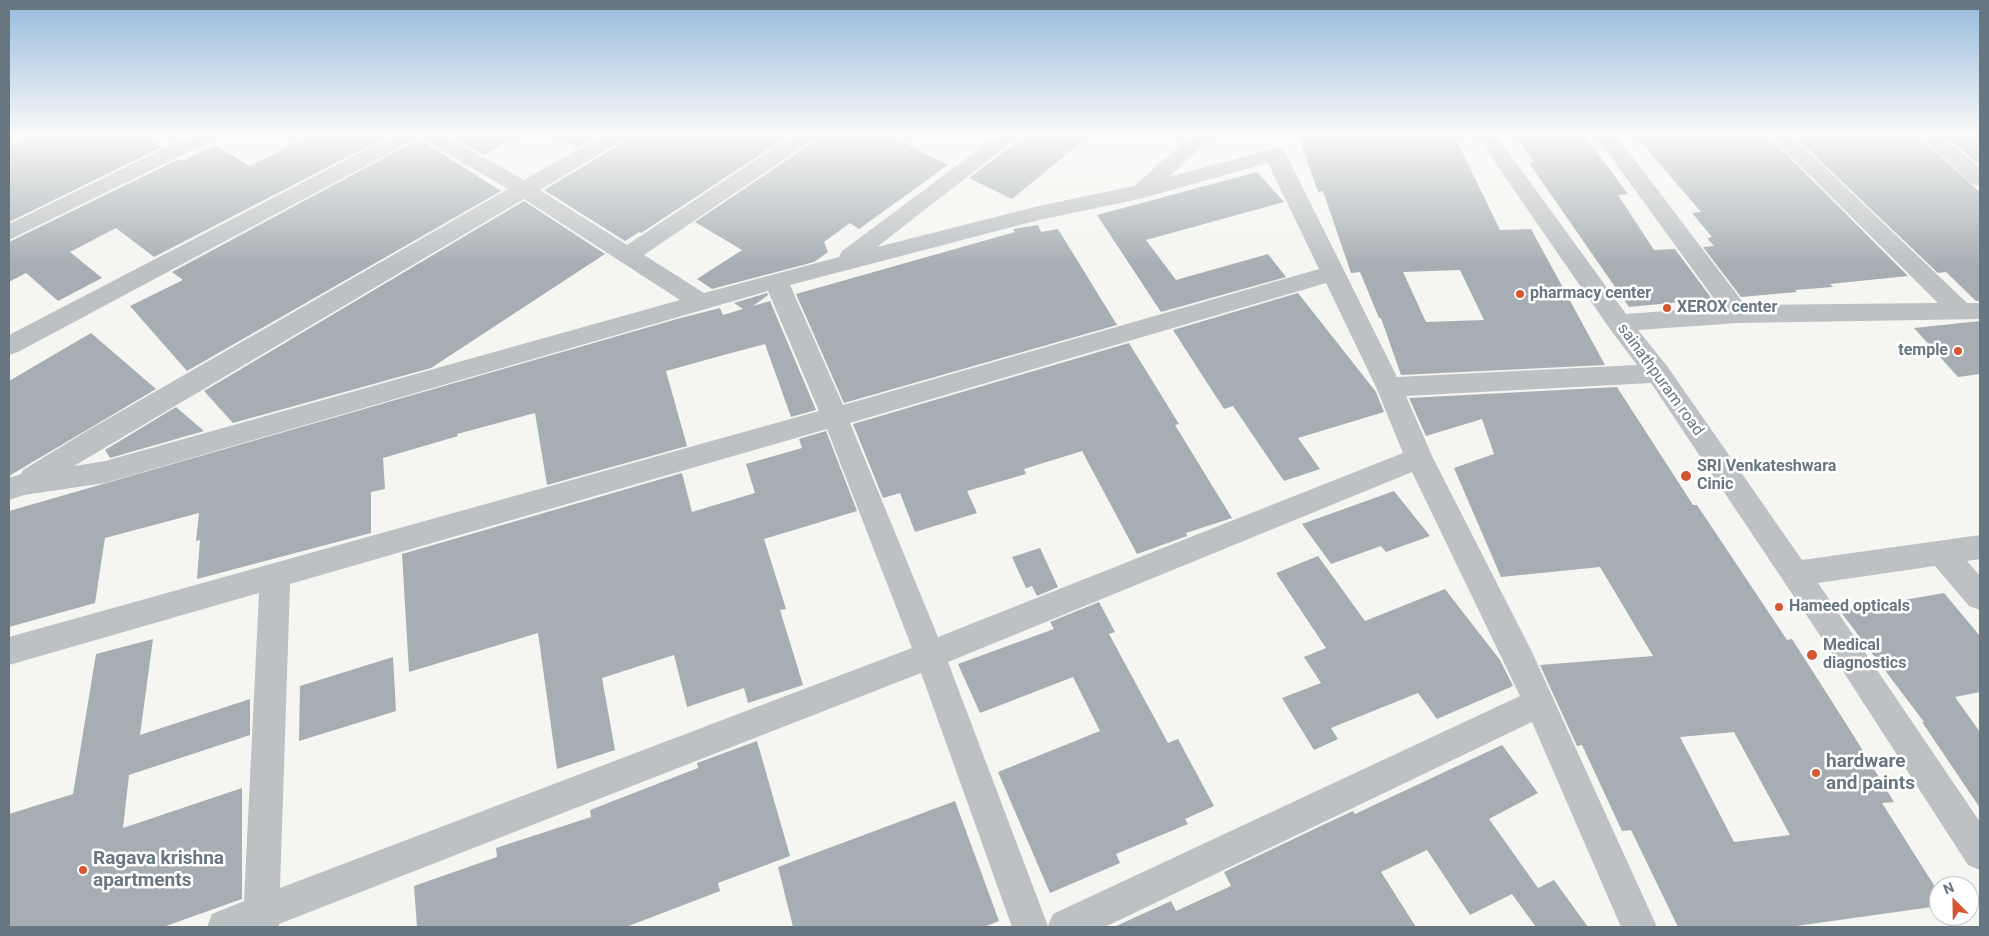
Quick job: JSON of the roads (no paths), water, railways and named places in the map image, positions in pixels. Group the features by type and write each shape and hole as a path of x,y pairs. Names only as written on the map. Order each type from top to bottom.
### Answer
{"street":[{"path":"9,233 119,179"},
{"path":"9,346 326,179"},
{"path":"505,179 702,303"},
{"path":"16,487 99,436 403,262 541,179"},
{"path":"627,256 742,179"},
{"path":"838,264 952,179"},
{"path":"1139,192 1154,179"},
{"path":"16,487 105,472 838,264 1039,214 1139,192 1187,179"},
{"path":"1287,179 1388,387 1419,458 1539,703 1639,927"},
{"name":"sainathpuram road","path":"1517,179 1619,323 1658,373 1795,574 1980,854"},
{"path":"1637,179 1738,314"},
{"path":"1826,179 1971,312"},
{"path":"9,651 835,417 1332,273"},
{"path":"776,281 835,417 930,655 1030,927"},
{"path":"1619,323 1738,314 1971,312"},
{"path":"1388,387 1658,373"},
{"path":"226,927 261,921 1419,458"},
{"path":"1795,574 1980,547"},
{"path":"1941,552 1980,597"},
{"path":"261,921 275,576"},
{"path":"1066,927 1539,703"}],"place":[{"name":"pharmacy center","path":"1520,294"},
{"name":"XEROX center","path":"1667,308"},
{"name":"temple","path":"1958,351"},
{"name":"SRI Venkateshwara Cinic","path":"1686,476"},
{"name":"Hameed opticals","path":"1779,607"},
{"name":"Medical diagnostics","path":"1812,655"},
{"name":"hardware and paints","path":"1816,773"},
{"name":"Ragava krishna apartments","path":"83,870"}]}
